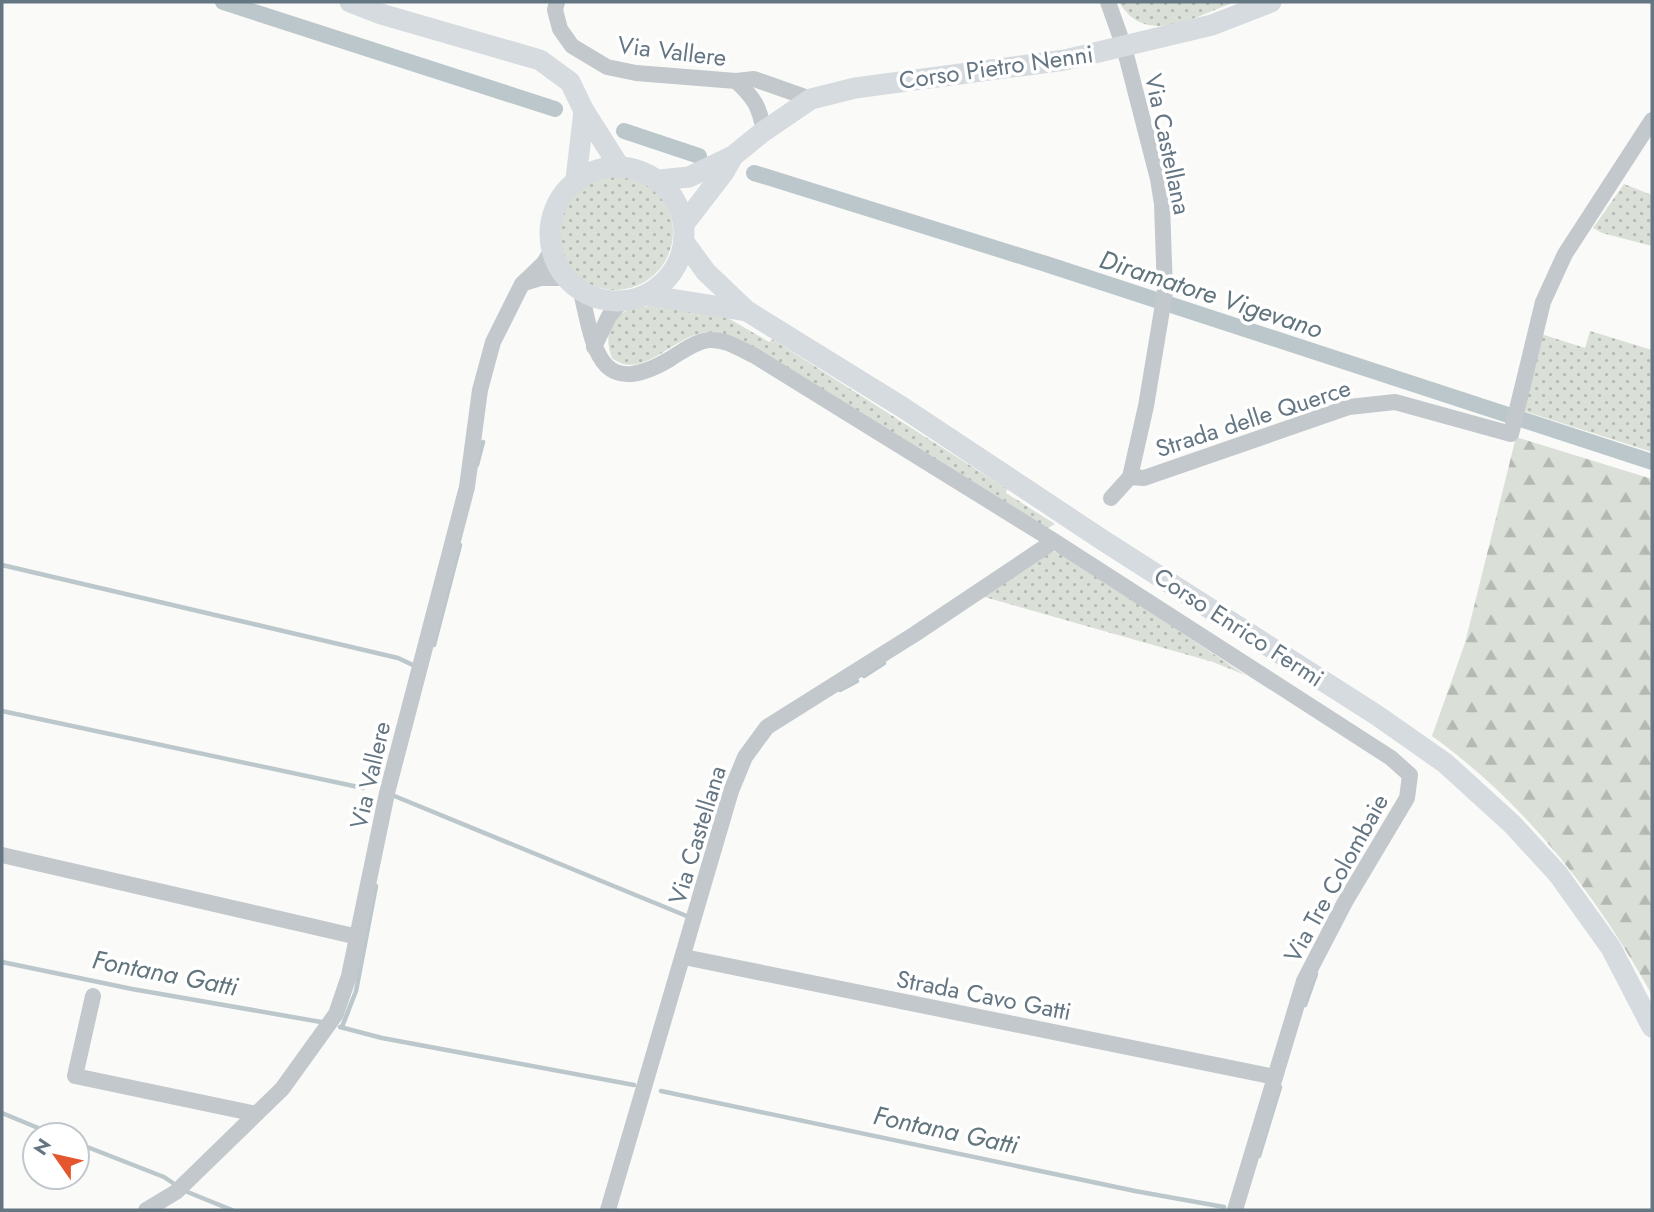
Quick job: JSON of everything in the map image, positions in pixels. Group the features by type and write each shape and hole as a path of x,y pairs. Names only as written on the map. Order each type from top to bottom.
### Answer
{"main road":[{"path":"350,2 381,14 540,60 570,82 583,111 619,166"},
{"name":"Corso Pietro Nenni","path":"659,180 689,177 733,156 811,99 855,88 1065,60 1212,24 1271,2"},
{"path":"576,179 583,111"},
{"name":"Corso Pietro Nenni","path":"684,233 733,156"},
{"path":"619,166 640,170 659,180 676,200 684,233 680,258 671,273 646,295 622,301 603,300 574,285 557,265 551,251 549,231 553,211 562,193 576,179 596,169 619,166"},
{"name":"Corso Enrico Fermi","path":"684,233 706,272 747,311 902,407 1104,541 1378,716 1445,763 1512,824 1558,874 1611,948 1652,1027"},
{"name":"Corso Enrico Fermi","path":"646,295 747,311"}],"street":[{"name":"Via Vallere","path":"556,2 555,10 560,29 572,46 607,67 636,73 736,82 754,79 811,99"},
{"name":"Via Castellana","path":"1108,2 1124,47 1158,179 1162,204 1165,292 1146,406 1130,477 1111,498"},
{"name":"Via Vallere","path":"736,82 755,100 764,131"},
{"name":"Strada delle Querce","path":"1130,477 1144,478 1349,407 1395,402 1514,423 1543,302 1565,254 1652,120"},
{"name":"Via Vallere","path":"146,1210 176,1192 282,1089 336,1014 358,937 387,793 467,486 480,390 493,342 522,284 544,263 551,251"},
{"path":"522,284 540,278 574,285 594,347 601,360 611,369 626,375 648,372 707,340 725,341 755,356 1054,541"},
{"path":"594,347 609,316 622,301"},
{"name":"Via Castellana","path":"608,1210 731,791 745,757 767,727 915,634 1054,541"},
{"name":"Via Tre Colombaie","path":"1054,541 1391,758 1410,775 1407,798 1345,902 1304,981 1235,1210"},
{"path":"2,855 358,937"},
{"name":"Strada Cavo Gatti","path":"684,957 1275,1077"},
{"path":"93,996 75,1076 256,1114"}],"green space":[{"path":"1119,2 1235,2 1188,20 1157,26 1130,16"},
{"path":"615,174 637,179 656,191 668,210 673,232 668,254 656,273 637,285 615,290 593,285 574,273 562,254 557,232 562,210 574,191 593,179"},
{"path":"1624,184 1652,195 1652,246 1602,233 1593,228"},
{"path":"649,306 721,314 769,342 772,339 1007,489 1006,493 1055,524 1045,530 970,480 742,342 719,333 698,334 636,364 624,364 612,358 608,338 611,325 628,310"},
{"path":"1590,331 1652,350 1652,452 1521,410 1541,334 1585,348"},
{"path":"1516,437 1652,479 1652,995 1607,921 1556,853 1498,791 1432,736 1465,643"},
{"path":"1052,551 1062,553 1245,675 1213,662 981,596"}],"waterway":[{"name":"Diramatore Vigevano","path":"223,2 555,109"},
{"name":"Diramatore Vigevano","path":"624,131 699,156"},
{"name":"Diramatore Vigevano","path":"754,173 1046,264 1652,462"},
{"path":"477,465 483,442"},
{"path":"434,645 460,545"},
{"path":"2,565 398,658 415,666"},
{"path":"864,676 884,663"},
{"path":"840,690 857,681"},
{"path":"2,711 363,788"},
{"path":"392,798 392,795 689,917"},
{"path":"342,1027 356,991 376,886"},
{"name":"Fontana Gatti","path":"2,962 132,989 321,1022"},
{"path":"1305,1005 1316,974"},
{"name":"Fontana Gatti","path":"340,1027 382,1038 634,1085"},
{"path":"1259,1156 1280,1087"},
{"name":"Fontana Gatti","path":"661,1091 1135,1191 1224,1207"},
{"path":"2,1113 21,1121"},
{"path":"91,1148 173,1183"},
{"path":"185,1191 232,1210"}]}
